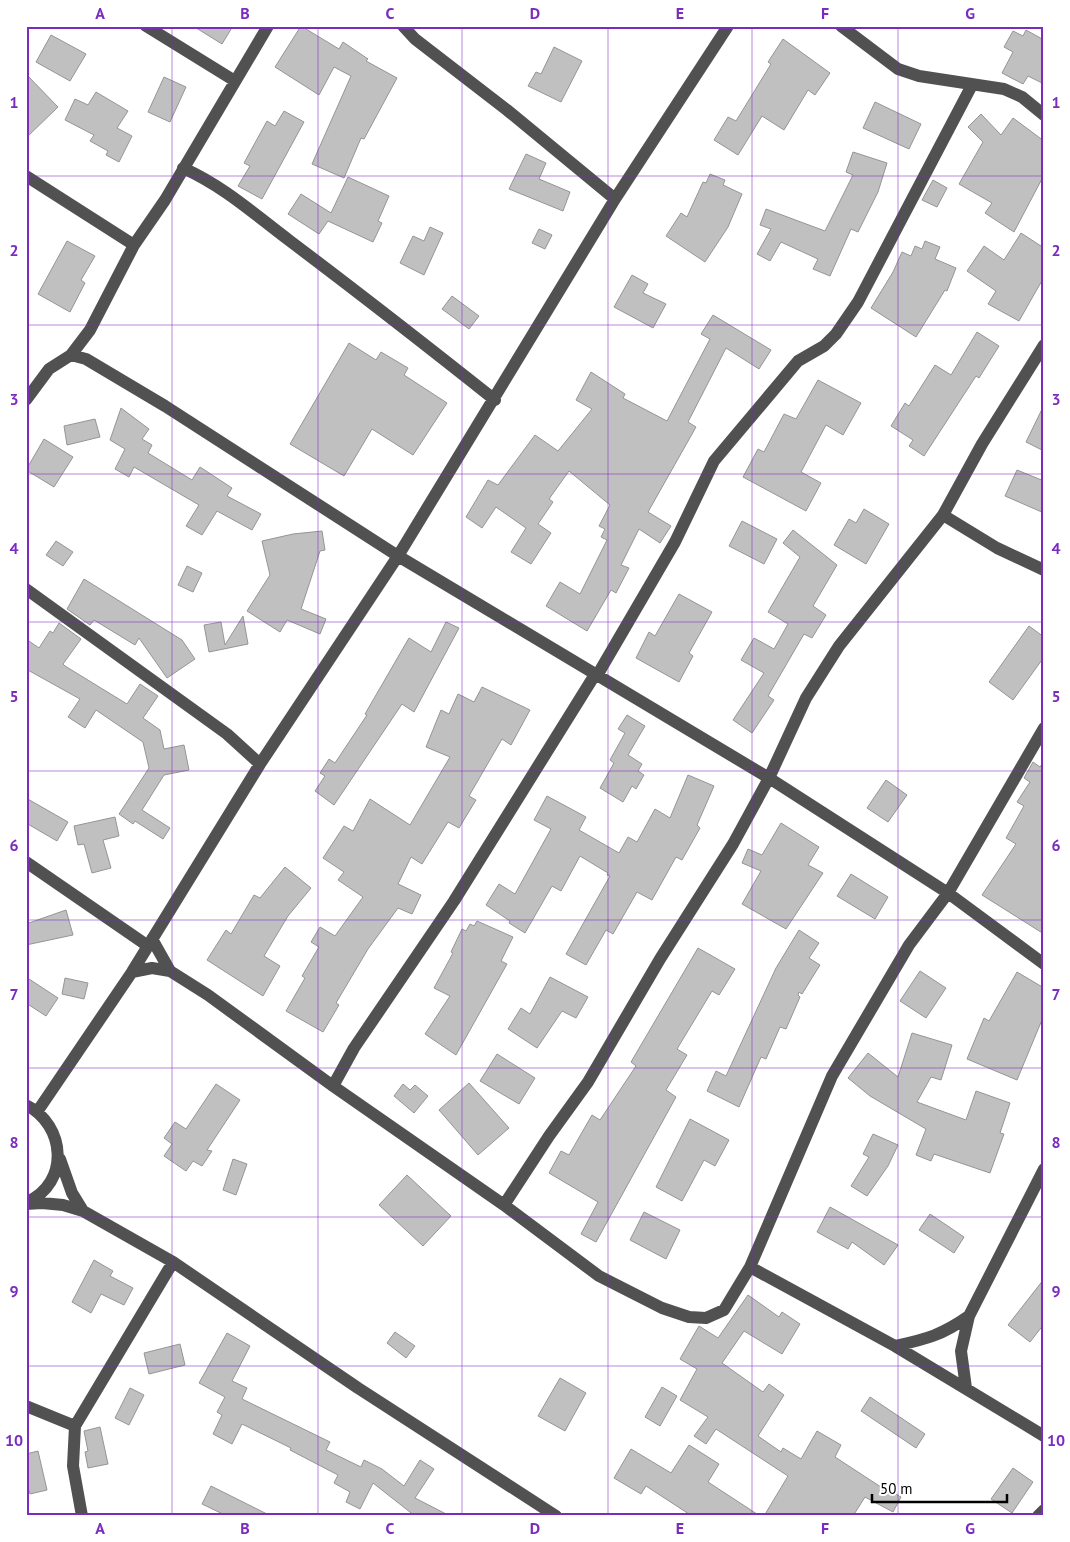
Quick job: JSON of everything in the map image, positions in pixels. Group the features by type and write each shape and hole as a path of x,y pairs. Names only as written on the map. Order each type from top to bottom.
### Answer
{"street":[{"path":"146,26 235,81"},
{"path":"26,400 49,369 71,355 90,330 134,245 183,168 268,26"},
{"path":"403,26 415,39 507,110 615,200"},
{"path":"83,1211 66,1180 52,1129 32,1108 132,972 260,764 398,556 495,400 615,200 728,26"},
{"path":"841,26 898,69 920,76 1004,89 1022,97 1044,115"},
{"path":"333,1086 354,1048 454,901 597,673 675,542 714,461 798,361 824,346 836,334 858,302 972,85"},
{"path":"183,168 210,180 244,205 389,315 495,400"},
{"path":"26,176 134,245"},
{"path":"504,1205 549,1136 588,1082 660,959 733,844 769,778 806,698 839,646 943,515 982,444 1044,345"},
{"path":"71,355 86,359 165,406 398,556 597,673 769,778 948,893 1044,964"},
{"path":"943,515 997,548 1044,570"},
{"path":"26,589 227,734 260,764"},
{"path":"132,972 152,968 170,971 208,995 333,1086 504,1205 599,1276 662,1308 688,1317 706,1318 724,1310 750,1267 832,1076 896,967 948,893 1044,728"},
{"path":"26,862 150,942 170,971"},
{"path":"26,1203 41,1194 48,1185 54,1175 58,1152"},
{"path":"966,1388 960,1351 969,1316 1044,1169"},
{"path":"26,1203 56,1204 83,1211 173,1262 358,1388 556,1516"},
{"path":"82,1516 73,1466 75,1426 173,1262"},
{"path":"750,1267 896,1346 1044,1436"},
{"path":"896,1346 947,1332 969,1316"},
{"path":"26,1406 75,1426"},
{"path":"1038,1516 1044,1510"}],"building":[{"path":"193,26 233,26 222,44"},
{"path":"301,26 339,49 343,42 368,59 366,61 397,78 364,139 361,138 344,178 312,164 351,76 334,67 319,95 275,67"},
{"path":"1026,30 1044,40 1044,84 1028,76 1023,84 1002,73 1013,52 1004,47 1013,31 1023,36"},
{"path":"51,35 86,54 70,81 36,62"},
{"path":"783,39 830,73 815,95 808,90 784,130 762,116 738,155 714,140 728,117 736,121 771,64 768,62"},
{"path":"554,47 582,61 561,102 528,86 536,72 541,74"},
{"path":"26,74 58,107 26,138"},
{"path":"164,77 186,87 170,122 148,112"},
{"path":"96,92 128,111 117,128 132,136 119,162 106,155 108,151 90,141 94,135 65,120 75,99 88,105"},
{"path":"875,102 921,124 909,149 863,128"},
{"path":"284,111 304,122 262,199 238,186 250,166 244,163 267,121 275,126"},
{"path":"981,114 1001,135 1013,118 1044,141 1044,175 1014,232 985,213 992,203 959,184 983,142 968,127"},
{"path":"853,152 887,163 878,192 858,232 851,229 830,276 813,269 818,259 781,242 770,261 757,254 771,229 760,225 766,209 825,231 853,175 846,172"},
{"path":"526,154 546,163 539,179 570,192 563,211 509,189"},
{"path":"710,174 725,180 723,185 742,194 728,227 705,262 666,236 681,213 687,217 703,182 706,183"},
{"path":"348,177 389,196 378,221 382,223 373,242 328,221 319,234 288,214 301,194 331,213"},
{"path":"933,180 947,188 937,207 922,200"},
{"path":"430,227 443,233 424,275 400,263 413,236 424,241"},
{"path":"539,229 552,235 545,249 532,243"},
{"path":"1021,233 1044,248 1044,277 1019,321 988,304 996,291 967,271 984,246 1004,260"},
{"path":"67,241 95,256 81,280 85,283 70,312 38,294"},
{"path":"925,241 940,247 935,259 956,268 947,291 945,290 916,337 871,308 893,272 902,252 911,256 915,246 922,249"},
{"path":"632,275 648,284 643,293 666,304 653,328 614,307"},
{"path":"452,296 479,316 469,329 442,309"},
{"path":"713,315 771,350 759,369 726,348 688,422 696,427 648,512 671,526 660,543 639,529 621,565 629,568 616,593 611,590 587,631 546,606 560,582 580,594 607,540 601,537 605,529 599,526 610,505 569,471 549,499 553,502 538,524 551,533 531,564 511,552 526,528 496,507 482,528 466,517 488,480 498,485 535,435 558,451 592,409 576,400 591,372 625,394 623,398 667,421 710,339 701,334"},
{"path":"977,332 999,346 979,378 976,376 924,456 909,446 913,440 891,426 905,403 909,406 935,365 951,375"},
{"path":"349,343 376,360 381,352 408,368 404,375 447,403 413,455 372,429 344,476 290,444"},
{"path":"818,380 861,403 843,435 826,425 801,472 821,483 806,511 743,477 758,449 764,452 784,414 796,419"},
{"path":"1044,405 1044,451 1026,442"},
{"path":"121,408 149,429 142,439 152,445 148,453 192,480 200,467 232,488 227,496 261,514 252,530 217,511 202,535 186,526 199,505 134,467 129,477 115,469 125,449 110,440"},
{"path":"95,419 100,437 67,445 64,426"},
{"path":"44,439 73,457 54,487 26,470"},
{"path":"1017,470 1044,481 1044,513 1005,496"},
{"path":"864,509 889,524 866,564 834,545 849,519 856,523"},
{"path":"742,521 777,539 764,564 729,546"},
{"path":"793,530 837,565 813,606 826,615 812,638 804,634 768,696 774,700 752,733 733,720 764,673 741,660 754,638 774,649 788,624 768,612 800,557 783,543"},
{"path":"322,531 325,550 320,551 301,609 326,619 320,634 287,620 280,632 247,611 270,575 262,541 293,534"},
{"path":"56,541 73,552 63,566 46,555"},
{"path":"187,566 202,573 193,592 178,585"},
{"path":"84,579 182,640 195,659 167,678 139,638 135,645 94,620 90,625 67,609"},
{"path":"679,594 712,612 689,653 693,656 679,682 636,658 649,632 655,636"},
{"path":"243,616 248,644 209,652 204,625 221,622 225,645"},
{"path":"446,622 459,628 414,712 402,704 334,805 315,791 325,776 320,773 329,759 335,763 367,715 365,714 409,638 431,652"},
{"path":"59,623 81,639 63,664 65,666 127,704 140,684 158,696 143,718 160,730 164,749 184,745 189,770 164,775 142,810 170,828 163,839 135,821 133,824 119,814 149,768 143,742 96,710 85,728 68,717 80,699 26,669 26,639 39,648 50,631 53,633"},
{"path":"1029,626 1044,637 1044,657 1013,700 989,682"},
{"path":"482,687 530,710 511,745 502,739 469,796 476,800 459,828 448,822 422,864 411,857 398,884 421,895 412,914 398,908 368,949 336,1003 339,1005 323,1032 286,1011 305,978 302,976 319,947 311,942 320,927 335,936 363,897 338,880 344,872 323,858 344,826 353,831 370,799 410,825 450,757 426,747 441,710 449,714 458,694 474,702"},
{"path":"627,715 645,726 628,755 642,764 638,771 644,775 636,789 632,786 623,802 600,788 614,763 610,760 625,733 618,729"},
{"path":"1044,761 1044,934 982,895 1016,844 1006,838 1024,806 1017,802 1030,782 1024,778 1033,762 1040,767"},
{"path":"688,775 714,786 697,825 700,828 682,860 676,857 652,900 637,892 613,934 606,930 586,965 566,954 610,876 580,856 561,891 552,886 525,933 486,905 499,884 515,894 551,829 534,820 547,796 586,817 579,830 619,853 628,837 637,842 655,809 670,818"},
{"path":"886,780 907,795 888,822 867,808"},
{"path":"26,798 68,822 57,841 26,823"},
{"path":"115,817 119,836 103,840 111,868 92,873 84,844 78,845 74,826"},
{"path":"781,823 819,847 808,865 823,873 786,929 742,904 761,871 742,863 748,849 762,855"},
{"path":"285,867 311,888 288,916 264,956 280,966 263,996 207,960 226,930 231,934 254,895 260,898"},
{"path":"851,874 888,897 875,919 837,896"},
{"path":"66,910 73,935 26,945 26,924"},
{"path":"477,921 513,937 501,961 507,964 456,1055 425,1034 450,996 434,988 453,953 451,952 462,929 466,931 470,924 474,926"},
{"path":"799,930 819,943 809,958 820,965 802,994 799,992 798,995 800,997 786,1029 780,1027 766,1059 761,1057 739,1107 707,1091 716,1071 726,1076 776,968"},
{"path":"698,948 735,969 719,995 712,991 677,1049 687,1055 666,1090 676,1097 596,1242 581,1234 598,1202 549,1173 561,1151 569,1155 592,1115 600,1120 636,1066 631,1062"},
{"path":"920,971 946,988 926,1018 900,1001"},
{"path":"1017,972 1044,988 1044,1015 1017,1080 967,1059 984,1018 989,1021"},
{"path":"26,977 58,998 46,1016 26,1003"},
{"path":"550,977 588,997 576,1018 562,1011 537,1048 508,1029 521,1008 530,1014"},
{"path":"65,978 88,983 84,999 62,994"},
{"path":"912,1033 952,1045 941,1080 931,1077 917,1102 966,1120 976,1091 1010,1103 1000,1133 1004,1134 990,1173 934,1154 931,1161 916,1155 926,1129 870,1096 848,1078 868,1053 898,1077"},
{"path":"497,1054 535,1078 519,1104 480,1081"},
{"path":"469,1083 509,1128 478,1155 439,1110"},
{"path":"216,1084 240,1100 207,1150 212,1151 202,1166 193,1161 186,1171 164,1156 172,1144 164,1138 175,1122 186,1129"},
{"path":"403,1084 410,1090 415,1085 428,1096 414,1113 394,1096"},
{"path":"690,1119 729,1140 715,1166 704,1160 682,1201 656,1187"},
{"path":"873,1134 898,1145 888,1166 867,1196 851,1186 869,1157 863,1154"},
{"path":"233,1159 247,1164 236,1195 223,1190"},
{"path":"407,1175 451,1216 423,1246 379,1205"},
{"path":"830,1207 898,1245 884,1265 852,1242 848,1249 817,1232"},
{"path":"644,1212 680,1230 666,1259 630,1240"},
{"path":"930,1214 964,1237 954,1253 919,1230"},
{"path":"94,1260 113,1271 110,1276 133,1288 124,1305 101,1294 91,1313 72,1302"},
{"path":"1044,1279 1044,1324 1030,1342 1008,1325"},
{"path":"748,1295 779,1317 782,1312 800,1324 782,1354 744,1331 722,1363 763,1392 769,1384 784,1395 758,1436 781,1452 783,1448 801,1459 817,1431 841,1445 835,1457 887,1491 888,1489 901,1497 893,1512 865,1497 853,1516 764,1516 788,1476 716,1429 706,1444 694,1436 708,1417 680,1400 697,1369 680,1359 699,1326 718,1338"},
{"path":"395,1332 415,1346 406,1358 387,1343"},
{"path":"227,1333 250,1346 232,1381 247,1388 242,1399 330,1442 326,1450 361,1467 364,1460 382,1469 404,1486 420,1460 434,1469 415,1498 450,1516 415,1516 373,1483 360,1509 346,1502 350,1492 334,1483 338,1475 290,1450 291,1448 242,1424 232,1444 213,1434 222,1415 217,1412 225,1397 199,1383"},
{"path":"180,1344 185,1365 149,1374 144,1353"},
{"path":"560,1378 586,1393 565,1431 538,1416"},
{"path":"662,1387 677,1396 660,1426 645,1417"},
{"path":"130,1388 144,1395 129,1425 115,1418"},
{"path":"870,1397 925,1434 916,1448 861,1411"},
{"path":"100,1427 108,1464 88,1468 85,1452 88,1451 84,1431"},
{"path":"689,1445 719,1464 708,1482 760,1516 692,1516 646,1486 641,1494 614,1478 631,1449 671,1473"},
{"path":"38,1451 47,1490 30,1494 26,1480 26,1454"},
{"path":"1013,1468 1033,1482 1012,1513 991,1499"},
{"path":"211,1486 271,1516 227,1516 202,1504"}]}
